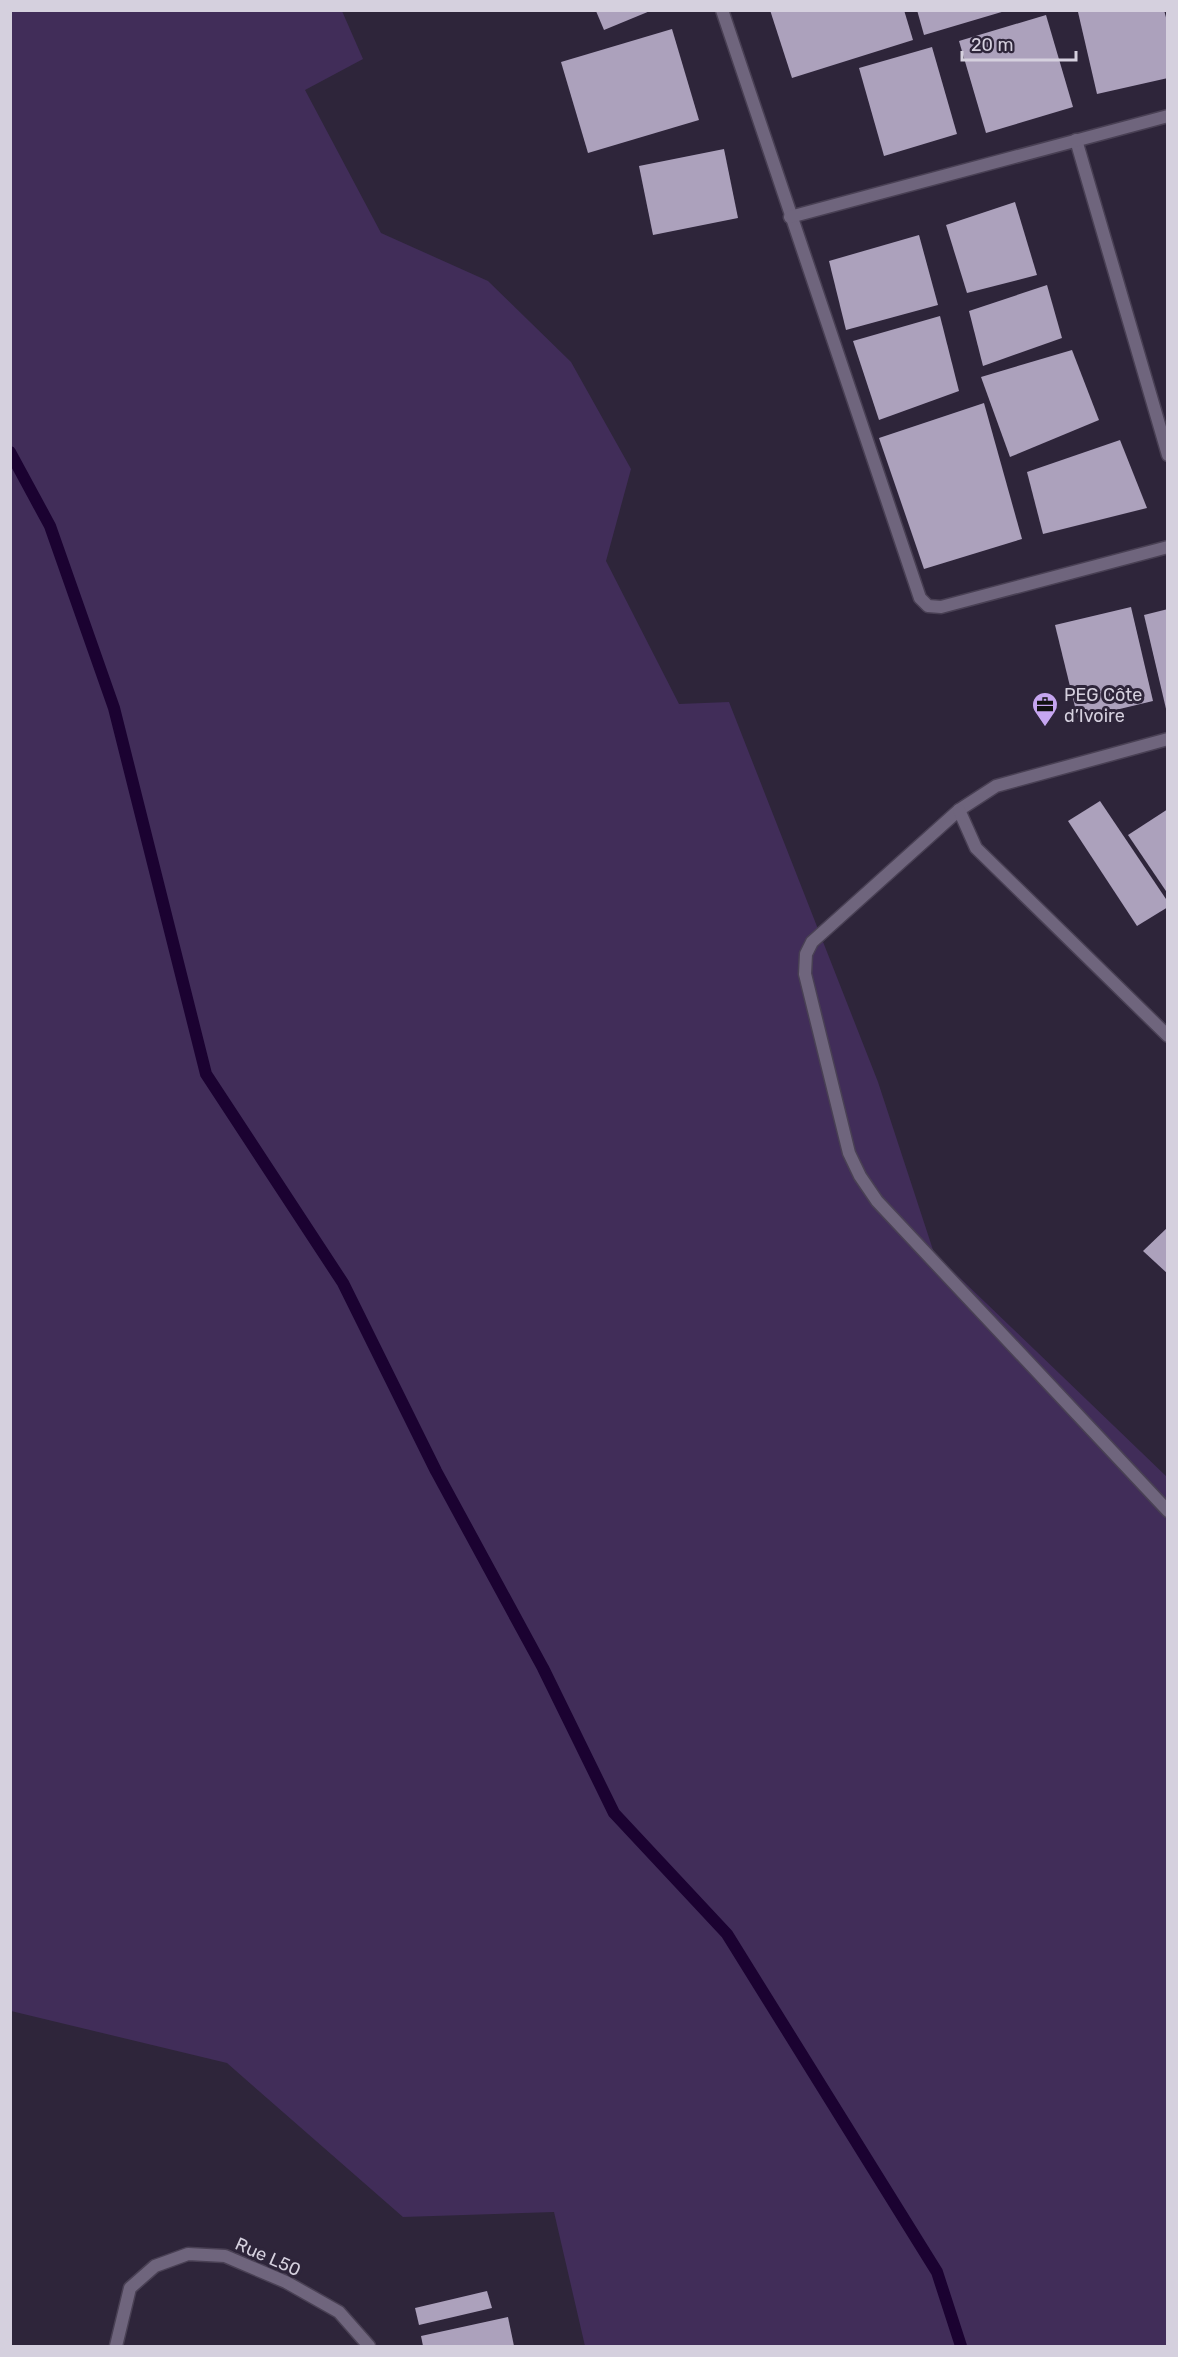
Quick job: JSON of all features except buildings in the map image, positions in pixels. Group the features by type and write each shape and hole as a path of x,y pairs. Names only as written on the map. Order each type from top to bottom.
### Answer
{"street":[{"path":"722,10 790,217 921,598 928,606 941,607 1167,547"},
{"path":"790,217 1167,116"},
{"path":"1076,141 1167,454"},
{"path":"1167,739 996,786 958,810 812,942 806,954 805,974 849,1153 860,1176 877,1201 1167,1511"},
{"path":"958,810 976,848 1167,1036"},
{"name":"Rue L50","path":"116,2346 130,2288 155,2266 188,2254 225,2256 286,2282 339,2312 369,2346"}],"shaded area":[{"path":"11,11 342,11 363,59 305,90 381,233 488,281 571,362 631,469 606,561 679,704 729,702 878,1082 934,1253 1167,1477 1167,2346 585,2346 554,2212 403,2217 227,2063 11,2011"}],"waterway":[{"path":"10,452 50,526 114,708 206,1074 343,1283 436,1471 543,1668 614,1813 727,1934 937,2272 961,2346"}],"place":[{"name":"PEG Côte d’Ivoire","path":"1045,728"}]}
